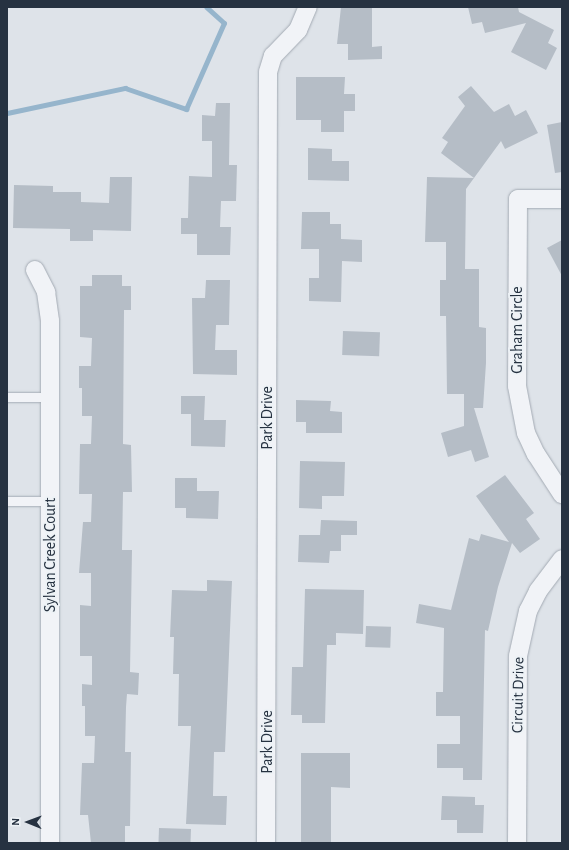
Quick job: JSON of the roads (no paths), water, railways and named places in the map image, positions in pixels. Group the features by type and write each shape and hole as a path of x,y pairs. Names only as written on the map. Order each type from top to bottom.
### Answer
{"street":[{"name":"Park Drive","path":"266,843 268,72 273,56 298,30 308,7"},
{"name":"Graham Circle","path":"562,200 518,199 517,386 526,433 536,454 562,494"},
{"name":"Sylvan Creek Court","path":"35,270 46,292 50,321 50,843"},
{"name":"Circuit Drive","path":"517,843 518,656 531,604 562,559"}],"lane":[{"path":"7,397 50,397"},
{"path":"7,501 50,501"}],"waterway":[{"path":"7,113 125,88 186,109 224,23 206,7"}]}
